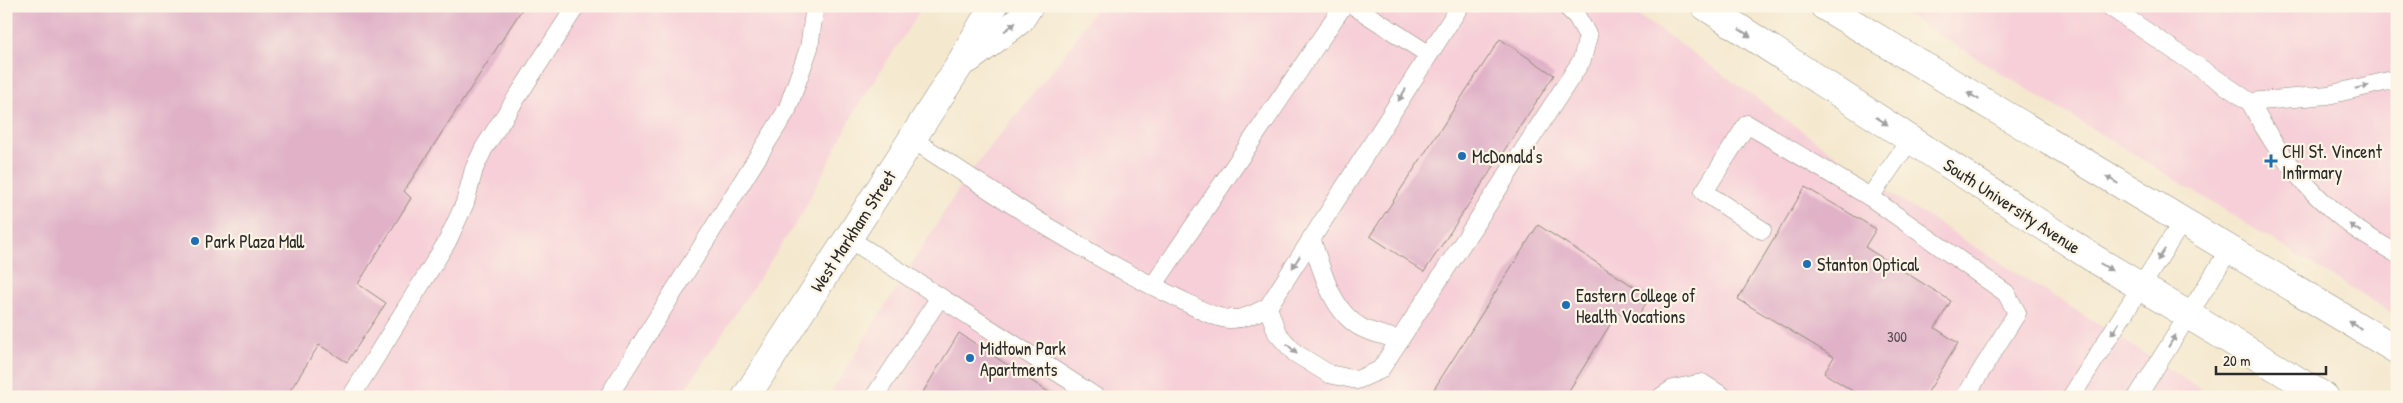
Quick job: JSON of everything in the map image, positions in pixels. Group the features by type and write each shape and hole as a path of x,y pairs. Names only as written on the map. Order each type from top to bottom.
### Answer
{"main road":[{"name":"West Markham Street","path":"746,397 959,66 993,6"},
{"name":"West Markham Street","path":"959,66 1020,20 1029,6"},
{"name":"South University Avenue","path":"1705,6 2140,287 2324,397"},
{"path":"1824,6 2397,350"}],"lane":[{"path":"350,397 447,242 462,209 474,170 484,148 576,6"},
{"path":"608,397 787,110 809,48 815,6"},
{"path":"1153,286 1344,6"},
{"path":"1354,6 1428,54"},
{"path":"912,139 1045,226 1153,286 1215,316 1228,319 1244,318 1268,307 1460,6"},
{"path":"1268,307 1277,333 1295,353 1329,374 1358,380 1380,370 1582,60 1588,36 1577,17 1566,6"},
{"path":"2109,6 2235,94 2250,102 2328,95 2397,79"},
{"path":"2250,102 2265,131 2309,188 2350,225 2397,254"},
{"path":"1762,230 1704,192 1747,124 1870,198 2006,293 2018,313 1965,397"},
{"path":"1870,198 1910,140"},
{"path":"2072,397 2182,222"},
{"path":"848,238 1096,397"},
{"path":"1312,238 1326,284 1346,316 1362,328 1400,340"},
{"path":"2137,397 2229,250"},
{"path":"874,397 940,297"},
{"path":"1661,397 1673,389 1702,383 1724,397"}],"shaded area":[{"name":"Park Plaza Mall","path":"6,6 923,6 856,109 802,214 680,397 6,397"},
{"path":"1097,6 1623,6 1672,38 1882,188 2213,397 828,397 967,176 1069,49"},
{"name":"CHI St. Vincent Infirmary","path":"1892,6 2397,6 2397,316"}],"building":[{"name":"Park Plaza Mall","path":"6,6 524,6 404,191 411,198 358,284 386,303 347,362 319,345 286,397 6,397"},
{"name":"McDonald's","path":"1500,39 1554,75 1424,272 1370,236"},
{"path":"1805,187 1876,229 1865,247 1951,301 1935,328 1958,343 1925,397 1862,397 1824,373 1834,357 1738,299"},
{"name":"Eastern College of Health Vocations","path":"1538,225 1650,297 1634,322 1618,312 1565,397 1429,397"},
{"name":"Midtown Park Apartments","path":"959,333 1056,397 920,397"}],"place":[{"name":"McDonald's","path":"1462,156"},
{"name":"CHI St. Vincent Infirmary","path":"2271,161"},
{"name":"Park Plaza Mall","path":"195,241"},
{"name":"Stanton Optical","path":"1807,264"},
{"name":"Eastern College of Health Vocations","path":"1566,305"},
{"name":"Midtown Park Apartments","path":"970,358"}]}
